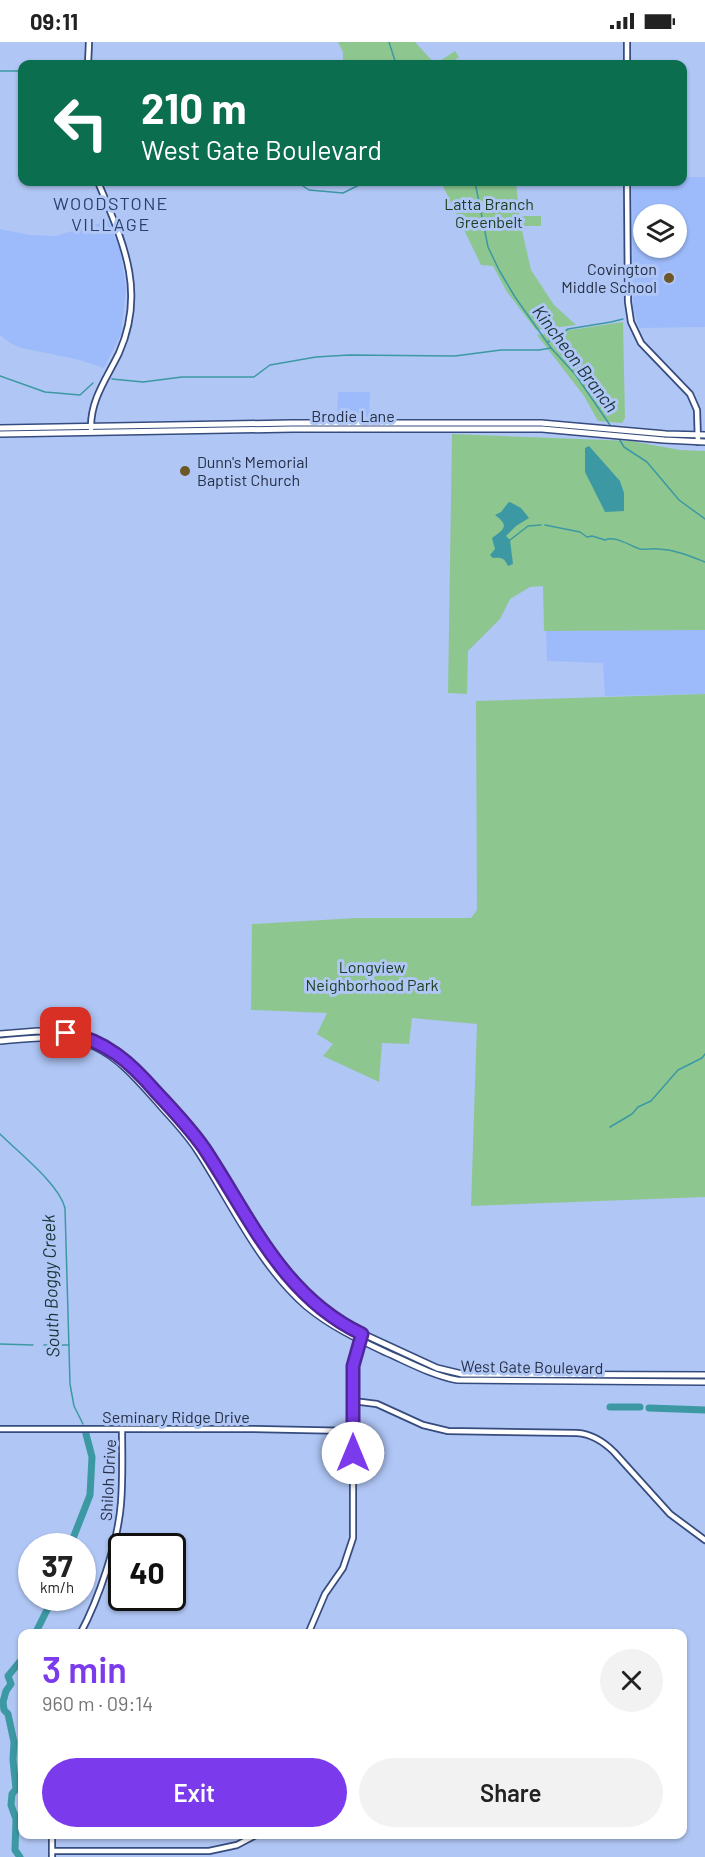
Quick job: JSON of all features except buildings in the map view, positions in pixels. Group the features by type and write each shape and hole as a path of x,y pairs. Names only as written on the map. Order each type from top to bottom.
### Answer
{"main road":[{"name":"Brodie Lane","path":"0,434 292,423 412,422 541,423 646,436 702,438"},
{"name":"Brodie Lane","path":"0,428 91,431"},
{"name":"West Gate Boulevard","path":"0,1034 45,1031 75,1034 105,1046 132,1065 202,1145 260,1240 287,1277 321,1309 361,1337 437,1368 462,1374 705,1375"},
{"name":"West Gate Boulevard","path":"0,1041 62,1039 95,1047 117,1061 189,1138 282,1282 317,1314 432,1373 457,1380 705,1382"}],"street":[{"path":"88,60 89,42"},
{"path":"627,42 627,60"},
{"path":"91,431 94,400 125,338 132,296 126,253 100,186"},
{"path":"627,186 628,309 631,322 644,346 690,394 697,410 702,438"},
{"path":"310,1629 325,1594 343,1568 353,1538 353,1366 361,1337"},
{"path":"353,1401 377,1404 423,1425 448,1431 577,1432 592,1436 614,1452 678,1521 705,1540"},
{"name":"Seminary Ridge Drive","path":"0,1429 352,1431"},
{"name":"Shiloh Drive","path":"82,1629 100,1588 119,1521 122,1429"},
{"path":"52,1854 209,1851 237,1845 248,1839"}],"shaded area":[{"name":"Covington Middle School","path":"687,177 705,177 705,327 639,328 633,308 632,186 687,186"},
{"path":"108,221 120,249 126,288 121,334 104,368 76,359 21,348 0,335 0,229 30,235 55,236"},
{"path":"338,392 370,392 369,417 337,416"},
{"path":"589,446 620,481 624,493 624,511 605,512 585,472 585,448"},
{"path":"510,502 521,508 529,518 506,536 510,540 513,564 508,566 502,559 493,558 490,555 495,549 492,538 504,527 503,522 495,515"},
{"path":"546,630 705,630 705,694 605,696 603,663 547,661"}],"green space":[{"path":"338,42 415,42 431,60 343,60 343,52"},
{"path":"455,51 459,57 455,60 441,60"},
{"name":"Latta Branch Greenbelt","path":"443,186 516,186 519,216 541,216 541,226 521,226 531,270 554,305 576,325 536,330 507,292 493,266 481,265"},
{"path":"623,322 625,418 622,423 598,421 584,396 537,335"},
{"path":"452,434 631,441 680,450 705,451 705,630 544,631 543,586 530,587 510,599 500,619 468,651 467,694 448,693"},
{"name":"Longview Neighborhood Park","path":"705,694 705,1197 471,1206 477,1024 412,1018 409,1044 382,1043 379,1082 323,1056 333,1044 317,1034 327,1013 251,1010 252,924 357,918 471,918 477,910 476,701"}],"waterway":[{"name":"Kincheon Branch","path":"389,42 395,60"},
{"path":"0,71 18,71"},
{"path":"303,186 309,190 343,193 357,186"},
{"name":"Kincheon Branch","path":"476,186 488,247 499,270 551,348 575,374 612,428"},
{"path":"548,342 568,329 623,319"},
{"path":"112,379 143,382 182,377 254,377 270,365 316,357 455,356 501,350 551,348"},
{"path":"0,376 45,392 80,395 93,383"},
{"name":"Kincheon Branch","path":"618,437 624,447 647,462 679,500 705,519"},
{"path":"510,540 528,526 541,525"},
{"path":"545,525 580,532 587,537 618,540 640,549 671,551 705,562"},
{"path":"610,1127 632,1114 638,1107 651,1101 678,1070 702,1058 705,1054"},
{"name":"South Boggy Creek","path":"0,1134 47,1179 65,1208 70,1384 74,1406 83,1424"},
{"path":"0,1344 33,1345"},
{"path":"44,1345 69,1345"},
{"path":"610,1407 640,1407"},
{"path":"649,1408 705,1410"},
{"name":"South Boggy Creek","path":"75,1533 90,1495 92,1457 86,1434"},
{"name":"South Boggy Creek","path":"38,1629 46,1611"},
{"name":"South Boggy Creek","path":"18,1664 8,1676 11,1684 3,1702 14,1742 16,1789 12,1794 11,1805 16,1819 15,1850 20,1857"}],"place":[{"name":"Covington Middle School","path":"669,278"},
{"name":"Dunn's Memorial Baptist Church","path":"185,471"}],"district":[{"name":"WOODSTONE VILLAGE","path":"111,214"}],"route":[{"path":"66,1033 96,1041 132,1065 202,1145 260,1240 287,1277 321,1309 362,1334 353,1366 353,1453"}]}
